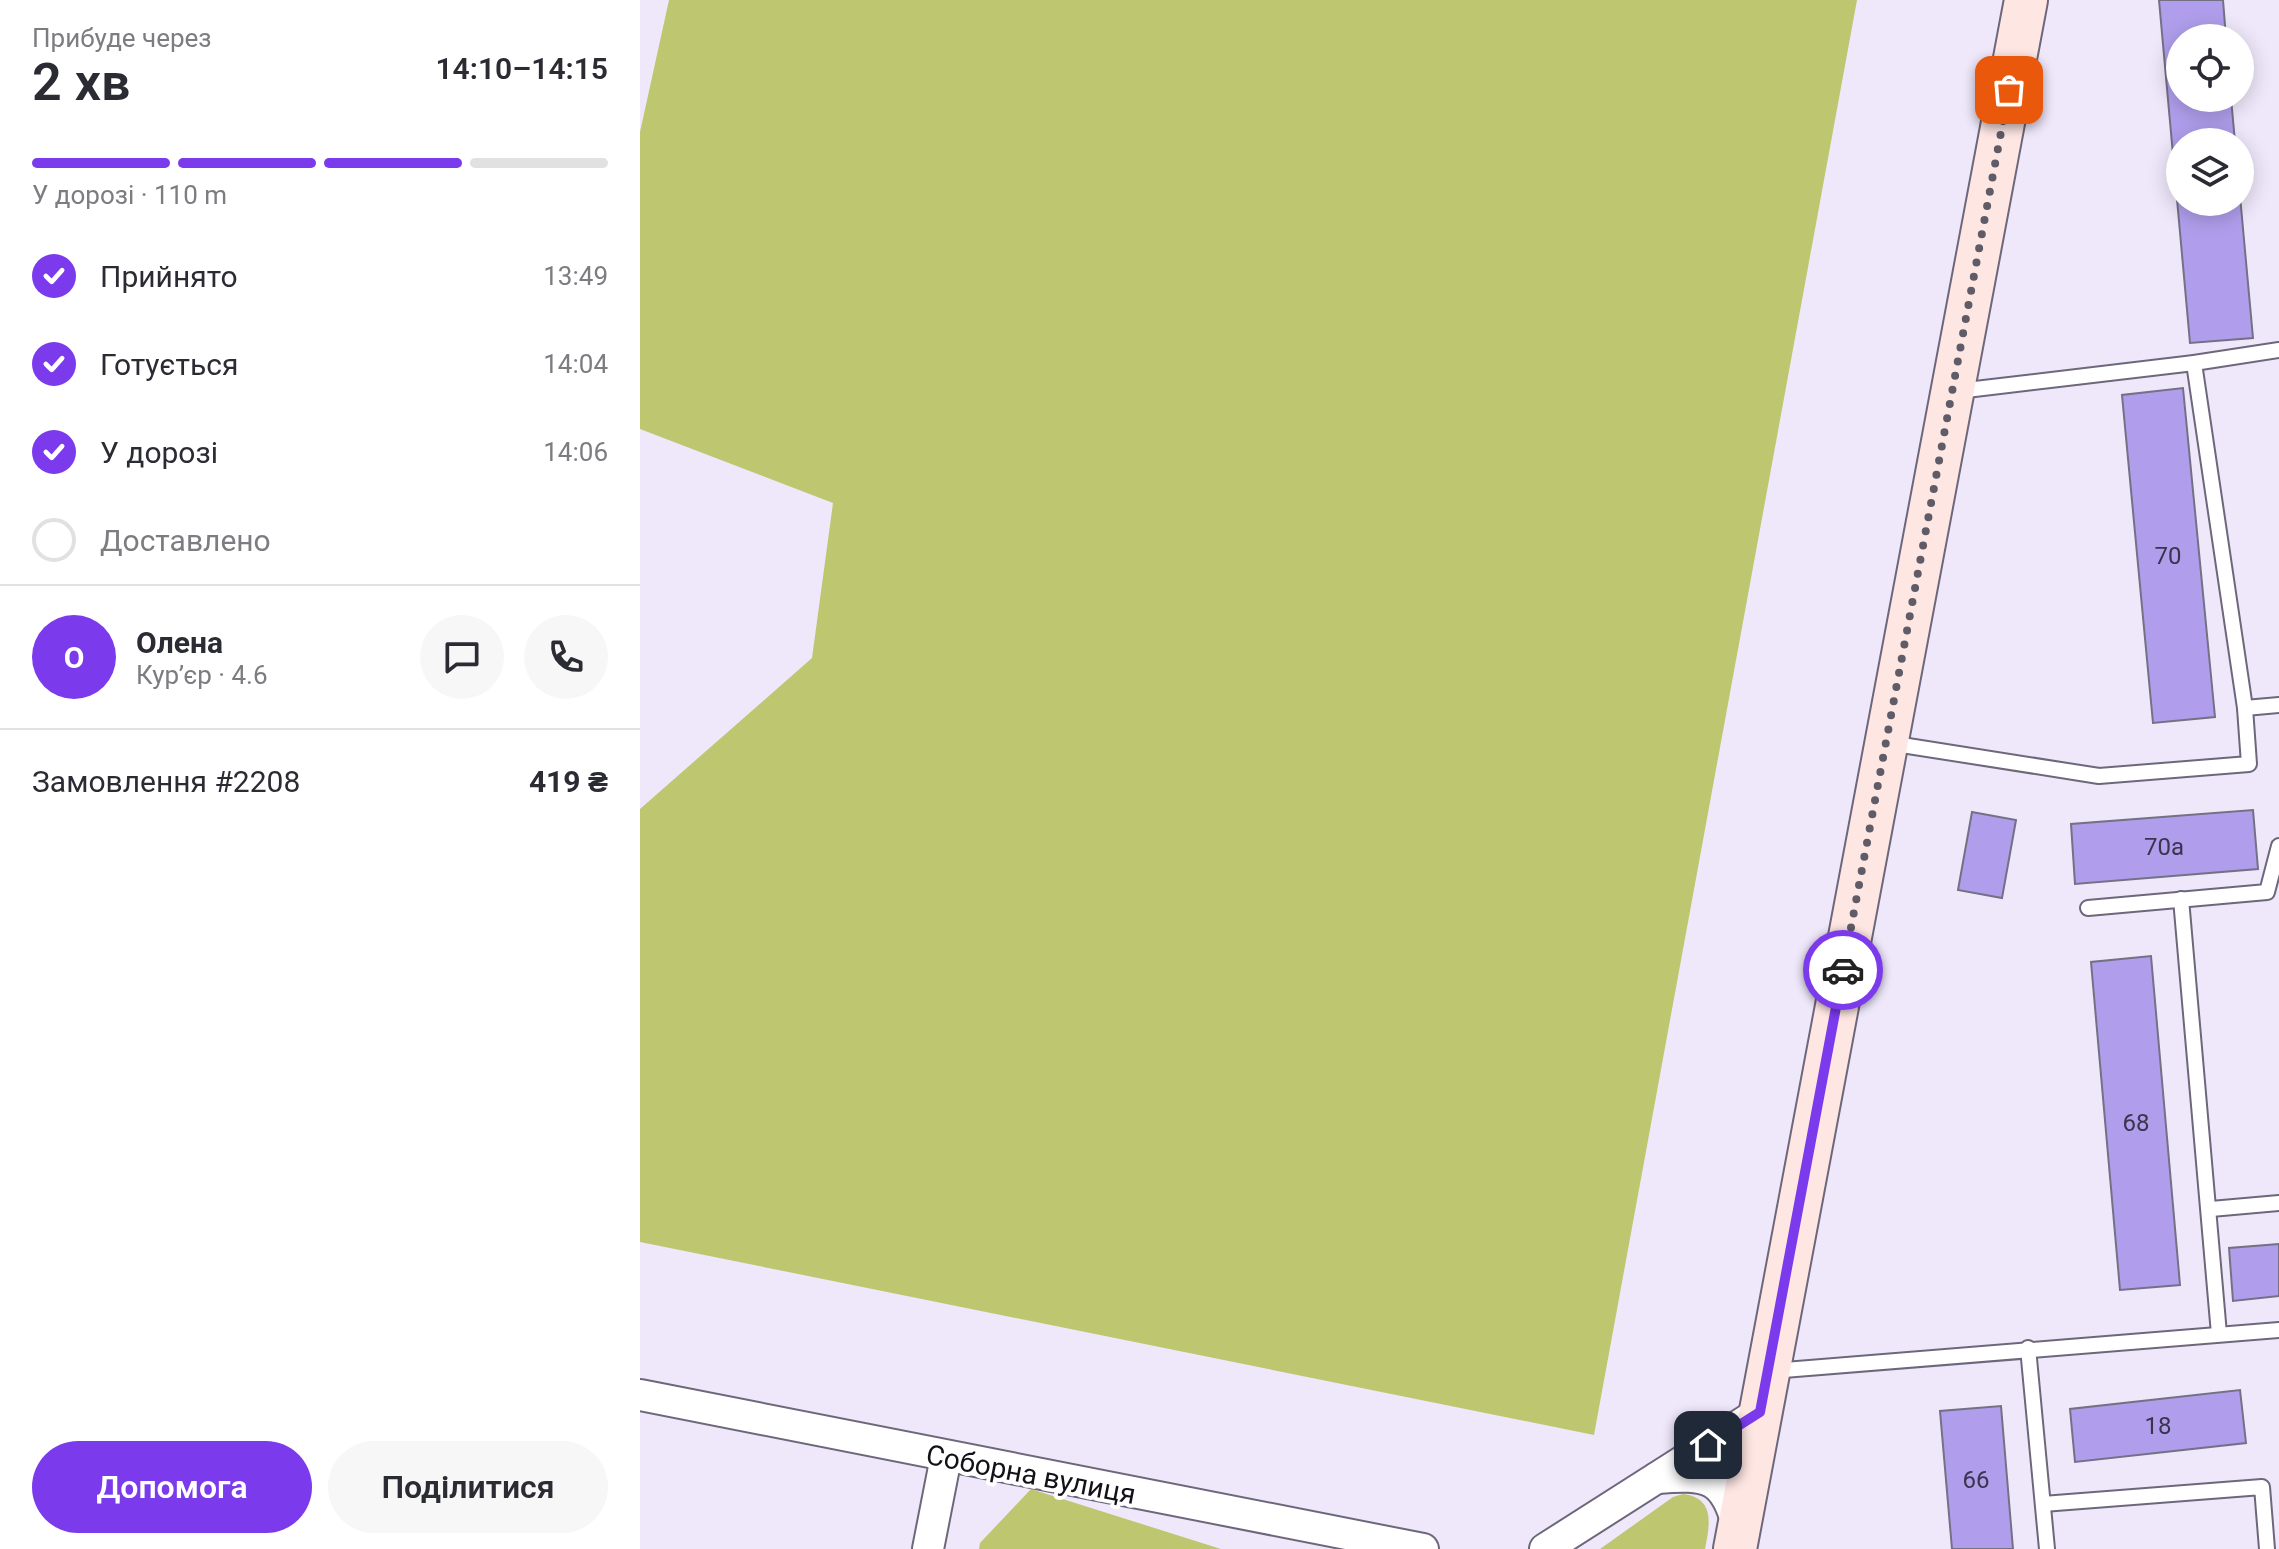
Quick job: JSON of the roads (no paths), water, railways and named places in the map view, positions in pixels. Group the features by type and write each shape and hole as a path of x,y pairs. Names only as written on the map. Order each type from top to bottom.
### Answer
{"street":[{"path":"1736,1540 2026,0"},
{"name":"Соборна вулиця","path":"640,1395 1423,1549"},
{"path":"1545,1549 1760,1412"},
{"path":"928,1549 946,1457"},
{"path":"1656,1478 1707,1478 1725,1490 1736,1540"}],"lane":[{"path":"1953,392 2279,350"},
{"path":"1886,743 2099,776 2249,764 2245,708 2194,363"},
{"path":"2245,708 2279,705"},
{"path":"2088,908 2267,892 2279,846"},
{"path":"2181,899 2211,1209 2219,1334"},
{"path":"2211,1209 2279,1203"},
{"path":"1768,1371 2279,1330"},
{"path":"2028,1348 2047,1549"},
{"path":"2043,1504 2262,1487 2267,1549"}]}
